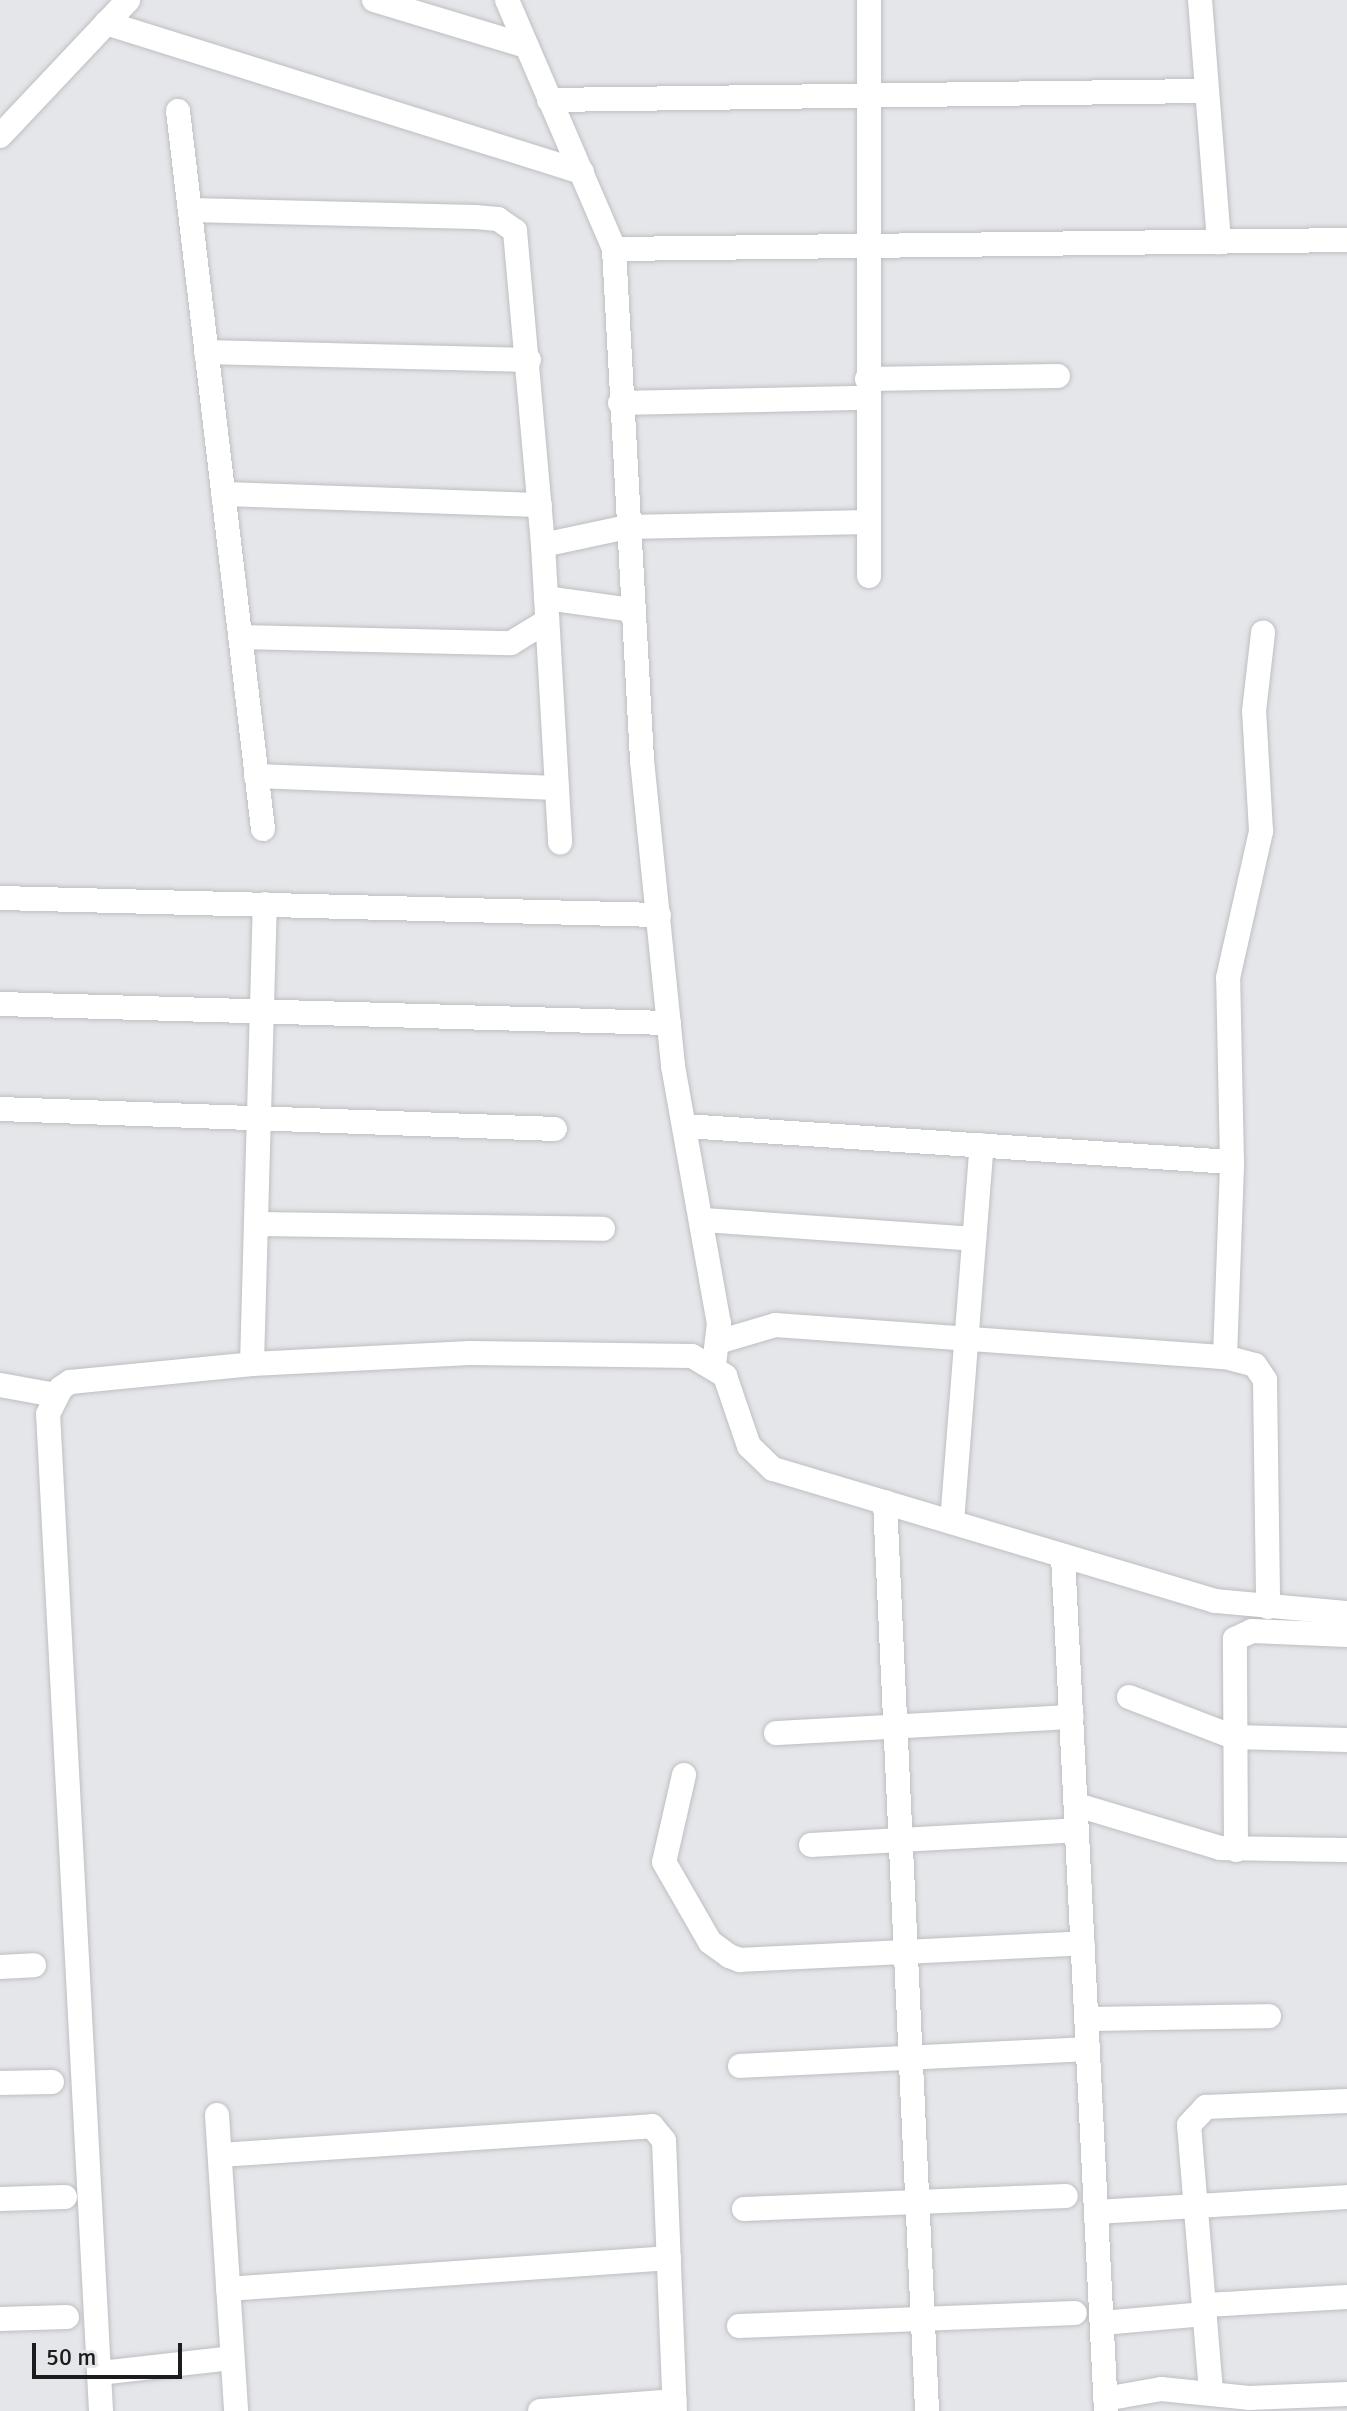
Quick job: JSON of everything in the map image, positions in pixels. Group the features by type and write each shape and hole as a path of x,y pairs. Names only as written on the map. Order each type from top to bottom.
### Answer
{"street":[{"path":"0,136 128,0"},
{"path":"374,0 526,46"},
{"path":"869,0 866,243 869,576"},
{"path":"1200,0 1204,91 1219,242"},
{"path":"510,1 526,46 614,249 632,610 669,1023 704,1220 716,1354 749,1446 762,1463 1215,1601 1347,1613"},
{"path":"106,23 582,172"},
{"path":"549,100 1204,91"},
{"path":"178,111 263,829"},
{"path":"190,210 498,219 520,242 543,545 560,843"},
{"path":"614,249 866,243 1347,240"},
{"path":"206,352 529,360"},
{"path":"620,403 1058,376"},
{"path":"223,494 540,505"},
{"path":"543,545 627,527 869,522"},
{"path":"240,637 511,643 547,610 632,610"},
{"path":"1225,1357 1232,1162 1228,978 1261,831 1254,711 1263,633"},
{"path":"256,776 557,788"},
{"path":"0,898 659,915"},
{"path":"252,1364 265,904"},
{"path":"0,1004 669,1023"},
{"path":"0,1109 555,1129"},
{"path":"685,1126 1232,1162"},
{"path":"952,1522 982,1145"},
{"path":"704,1220 974,1239"},
{"path":"257,1224 603,1229"},
{"path":"101,2411 48,1414 55,1395 70,1382 252,1364 470,1353 716,1354 775,1325 1225,1357 1255,1365 1265,1380 1268,1607"},
{"path":"0,1385 55,1395"},
{"path":"885,1502 898,1727 908,2059 927,2411"},
{"path":"1063,1556 1106,2405 1161,2389 1249,2398 1347,2394"},
{"path":"1236,1850 1235,1639 1252,1631 1347,1635"},
{"path":"1129,1697 1234,1737 1347,1740"},
{"path":"776,1733 1072,1717"},
{"path":"684,1775 664,1862 718,1949 740,1960 1083,1943"},
{"path":"1077,1805 1236,1850 1347,1850"},
{"path":"811,1845 1077,1830"},
{"path":"0,1967 34,1965"},
{"path":"1087,2019 1269,2016"},
{"path":"740,2066 1088,2049"},
{"path":"0,2083 52,2082"},
{"path":"1211,2392 1189,2125 1197,2111 1347,2101"},
{"path":"217,2115 236,2411"},
{"path":"220,2155 652,2126 664,2141 675,2406 540,2411"},
{"path":"744,2209 1066,2196"},
{"path":"0,2199 65,2197"},
{"path":"1096,2212 1195,2203 1347,2197"},
{"path":"228,2289 669,2258"},
{"path":"1102,2323 1347,2297"},
{"path":"739,2326 1075,2313"},
{"path":"0,2319 67,2317"},
{"path":"100,2373 232,2358"}]}
